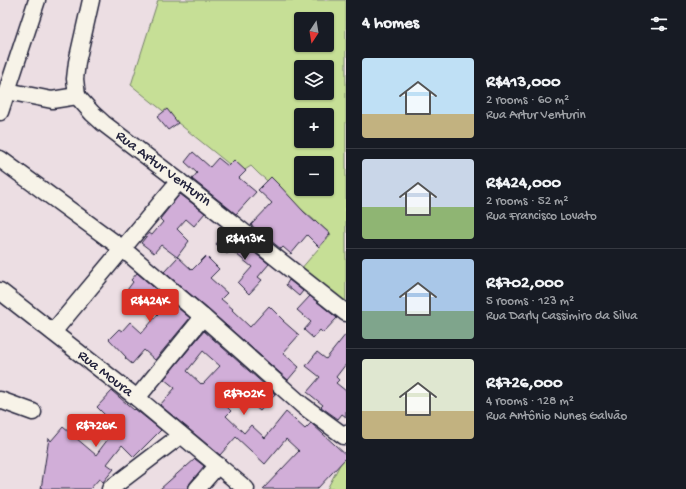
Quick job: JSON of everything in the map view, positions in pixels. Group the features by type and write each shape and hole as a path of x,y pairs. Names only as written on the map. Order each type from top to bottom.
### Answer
{"street":[{"path":"0,112 37,0"},
{"path":"7,91 52,100 77,96 75,79 77,62 91,0"},
{"name":"Rua Artur Venturin","path":"77,96 103,123 346,313"},
{"path":"0,159 123,249 302,405 345,435"},
{"path":"53,332 179,181"},
{"name":"Rua Moura","path":"0,291 137,398 246,489"},
{"path":"137,398 203,318"},
{"path":"0,400 33,412"},
{"path":"110,489 180,435"},
{"path":"197,489 218,465"}],"green space":[{"path":"158,0 346,0 346,309 300,270 331,234 251,166 240,173 131,85"},
{"path":"346,453 346,489 327,489"}],"building":[{"path":"167,109 178,123 168,130 157,117"},
{"path":"193,152 210,167 218,158 228,166 234,160 246,171 239,178 256,192 236,214 192,179 197,173 185,162"},
{"path":"271,177 304,212 330,234 319,247 307,235 291,254 283,247 281,249 251,225 272,203 258,190"},
{"path":"180,194 205,213 194,226 186,219 177,229 189,241 177,257 161,245 154,253 141,243 149,233 152,235 163,222 160,219"},
{"path":"227,231 269,264 258,277 262,280 249,294 238,283 252,267 231,250 227,254 216,244"},
{"path":"206,256 219,269 210,278 227,293 221,299 250,327 269,306 299,335 283,353 299,367 288,380 164,272 178,257 192,270"},
{"path":"137,273 190,318 155,360 144,350 132,364 109,339 119,329 122,331 130,322 142,333 158,314 141,298 136,304 124,294 133,282 131,280"},
{"path":"289,280 303,291 299,296 286,285"},
{"path":"310,296 337,318 323,333 320,330 313,338 304,330 311,322 297,310"},
{"path":"204,331 275,394 260,411 228,384 217,397 231,411 226,416 244,433 251,425 265,438 286,412 305,429 311,423 346,455 346,458 317,489 263,489 299,451 286,439 265,464 236,437 220,455 160,405 175,388 164,379","holes":["203,351 220,366 203,384 201,384 187,371"]},
{"path":"346,334 346,364 336,377 339,380 336,383 346,391 346,417 342,414 338,419 321,407 323,405 307,392 320,377 306,366 317,352 326,359"},
{"path":"112,391 161,430 134,457 122,445 107,464 114,469 103,482 99,479 90,489 41,489 49,438 51,441 63,427 96,455 111,435 110,434 117,427 97,407"},
{"path":"195,459 204,466 190,483 188,489 160,489 186,466"}]}
